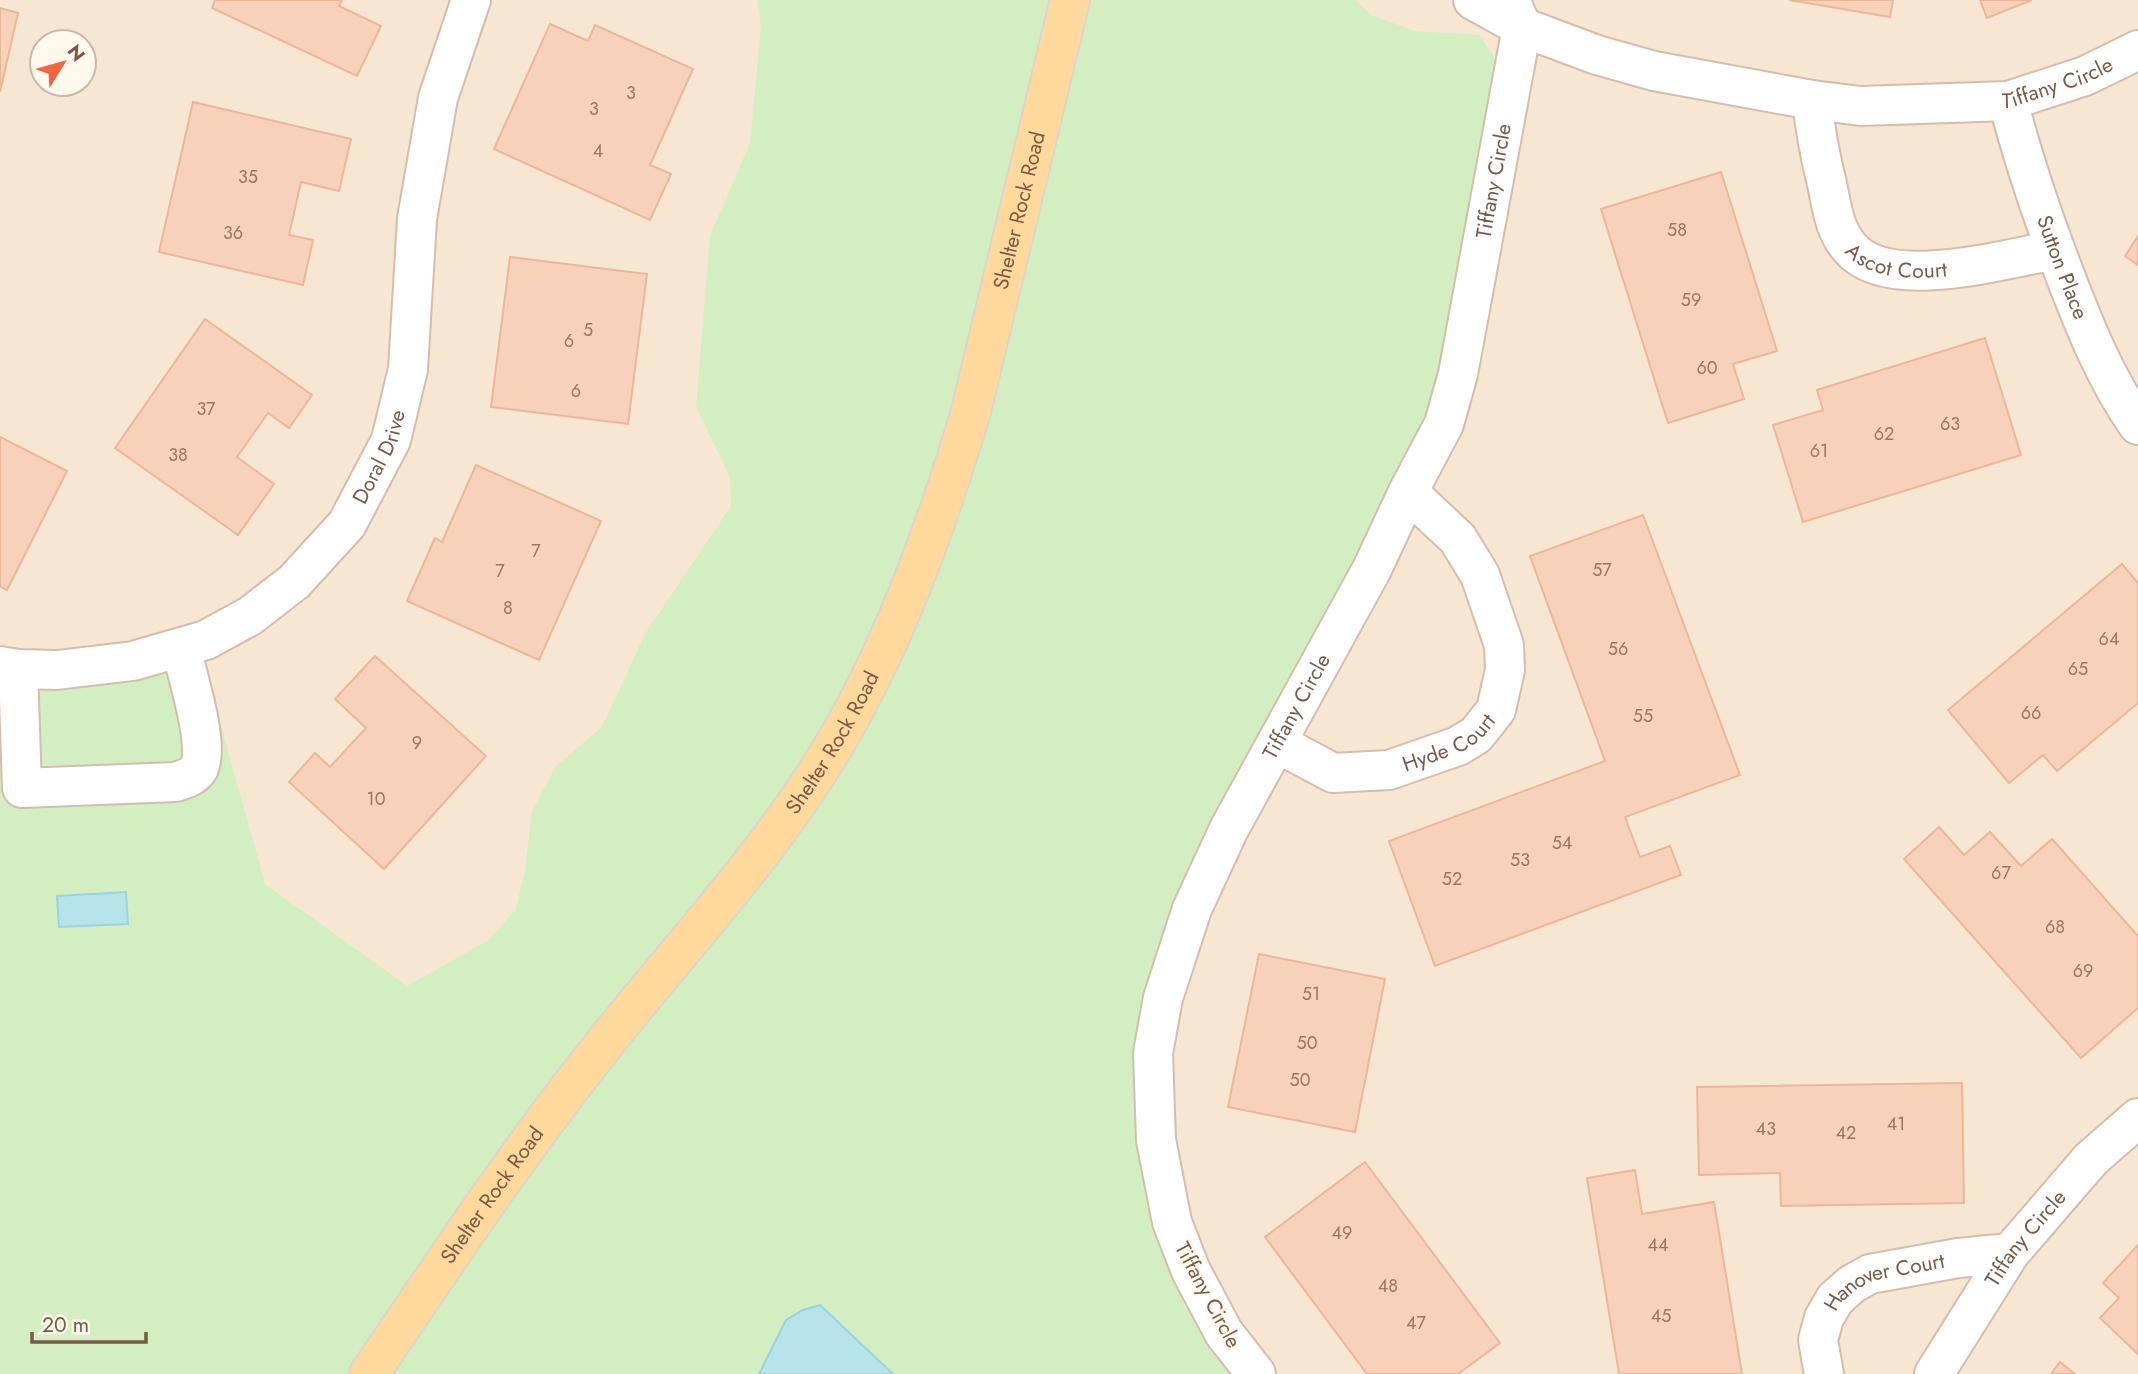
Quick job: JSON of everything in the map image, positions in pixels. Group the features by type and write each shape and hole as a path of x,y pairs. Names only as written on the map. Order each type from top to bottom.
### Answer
{"main road":[{"name":"Shelter Rock Road","path":"369,1374 520,1155 604,1044 783,822 821,767 852,712 905,602 950,481 979,381 1070,0"}],"street":[{"name":"Doral Drive","path":"9,668 57,670 133,661 206,639 250,616 294,582 346,524 391,440 408,369 417,219 438,98 471,0"},
{"name":"Tiffany Circle","path":"1474,0 1516,14 1597,55 1654,71 1812,100 1861,106 2008,101 2085,76 2138,50"},
{"name":"Tiffany Circle","path":"1256,1374 1224,1334 1191,1271 1172,1222 1156,1140 1153,1053 1163,998 1192,909 1228,829 1372,569 1444,424 1458,374 1516,14"},
{"name":"Ascot Court","path":"1812,100 1815,131 1836,227 1851,250 1870,263 1893,271 1927,272 2055,250"},
{"name":"Sutton Place","path":"2008,101 2025,168 2088,335 2121,401 2138,425"},
{"name":"Hyde Court","path":"1277,743 1333,773 1389,770 1458,746 1476,735 1496,710 1505,670 1504,645 1480,575 1458,540 1408,492"},
{"path":"9,668 22,788 176,782 190,777 199,769 202,748 181,648"},
{"name":"Tiffany Circle","path":"1934,1374 2010,1253 2091,1159 2138,1118"},
{"name":"Hanover Court","path":"1824,1374 1818,1340 1824,1318 1835,1299 1852,1284 1870,1274 1958,1258 2010,1253"}],"shaded area":[{"path":"0,0 2138,0 2138,1374 0,1374"}],"green space":[{"path":"757,0 1355,0 1371,15 1415,31 1479,35 1498,63 1458,374 1192,909 1156,1140 1256,1374 893,1374 820,1305 759,1374 0,1374 0,674 198,643 265,884 407,986 489,940 516,909 525,869 532,812 556,766 602,727 645,634 731,506 730,477 696,407 710,236 750,143 761,26"}],"water":[{"path":"126,892 128,924 59,927 57,896"},
{"path":"820,1305 893,1374 759,1374 786,1320 803,1310"}],"building":[{"path":"215,0 342,0 339,6 381,26 357,76 212,8"},
{"path":"1789,0 1893,0 1890,17"},
{"path":"1980,0 2032,0 1987,18"},
{"path":"0,8 18,13 0,92"},
{"path":"550,24 588,41 595,25 693,69 650,165 671,174 650,220 494,149"},
{"path":"193,102 351,139 339,191 301,182 289,235 313,240 303,285 159,252"},
{"path":"1721,172 1777,351 1733,364 1744,399 1668,423 1601,209"},
{"path":"2138,236 2138,265 2125,256"},
{"path":"510,257 647,274 628,424 491,407"},
{"path":"205,319 312,395 289,428 268,413 237,457 274,484 238,535 115,448"},
{"path":"1985,338 2021,455 1803,522 1773,425 1823,410 1817,390"},
{"path":"0,437 67,471 7,590 0,586"},
{"path":"476,465 601,521 539,660 407,601 435,538 442,542"},
{"path":"1643,515 1740,775 1625,817 1640,857 1670,846 1681,875 1435,966 1389,841 1605,761 1530,556"},
{"path":"2122,564 2138,583 2138,703 2057,771 2043,755 2009,783 1948,710"},
{"path":"375,656 486,756 384,869 289,782 315,753 330,767 366,728 335,699"},
{"path":"1939,827 1964,855 1990,832 2021,866 2052,839 2138,936 2138,1008 2081,1058 1904,859"},
{"path":"1259,954 1385,979 1355,1132 1228,1107"},
{"path":"1962,1083 1964,1203 1781,1206 1780,1173 1699,1175 1697,1087"},
{"path":"1365,1162 1500,1343 1458,1374 1367,1374 1265,1237"},
{"path":"1635,1170 1642,1214 1714,1202 1742,1374 1619,1374 1587,1178"},
{"path":"2138,1245 2138,1354 2100,1318 2119,1298 2103,1283"},
{"path":"2060,1362 2075,1374 2051,1374"}]}
